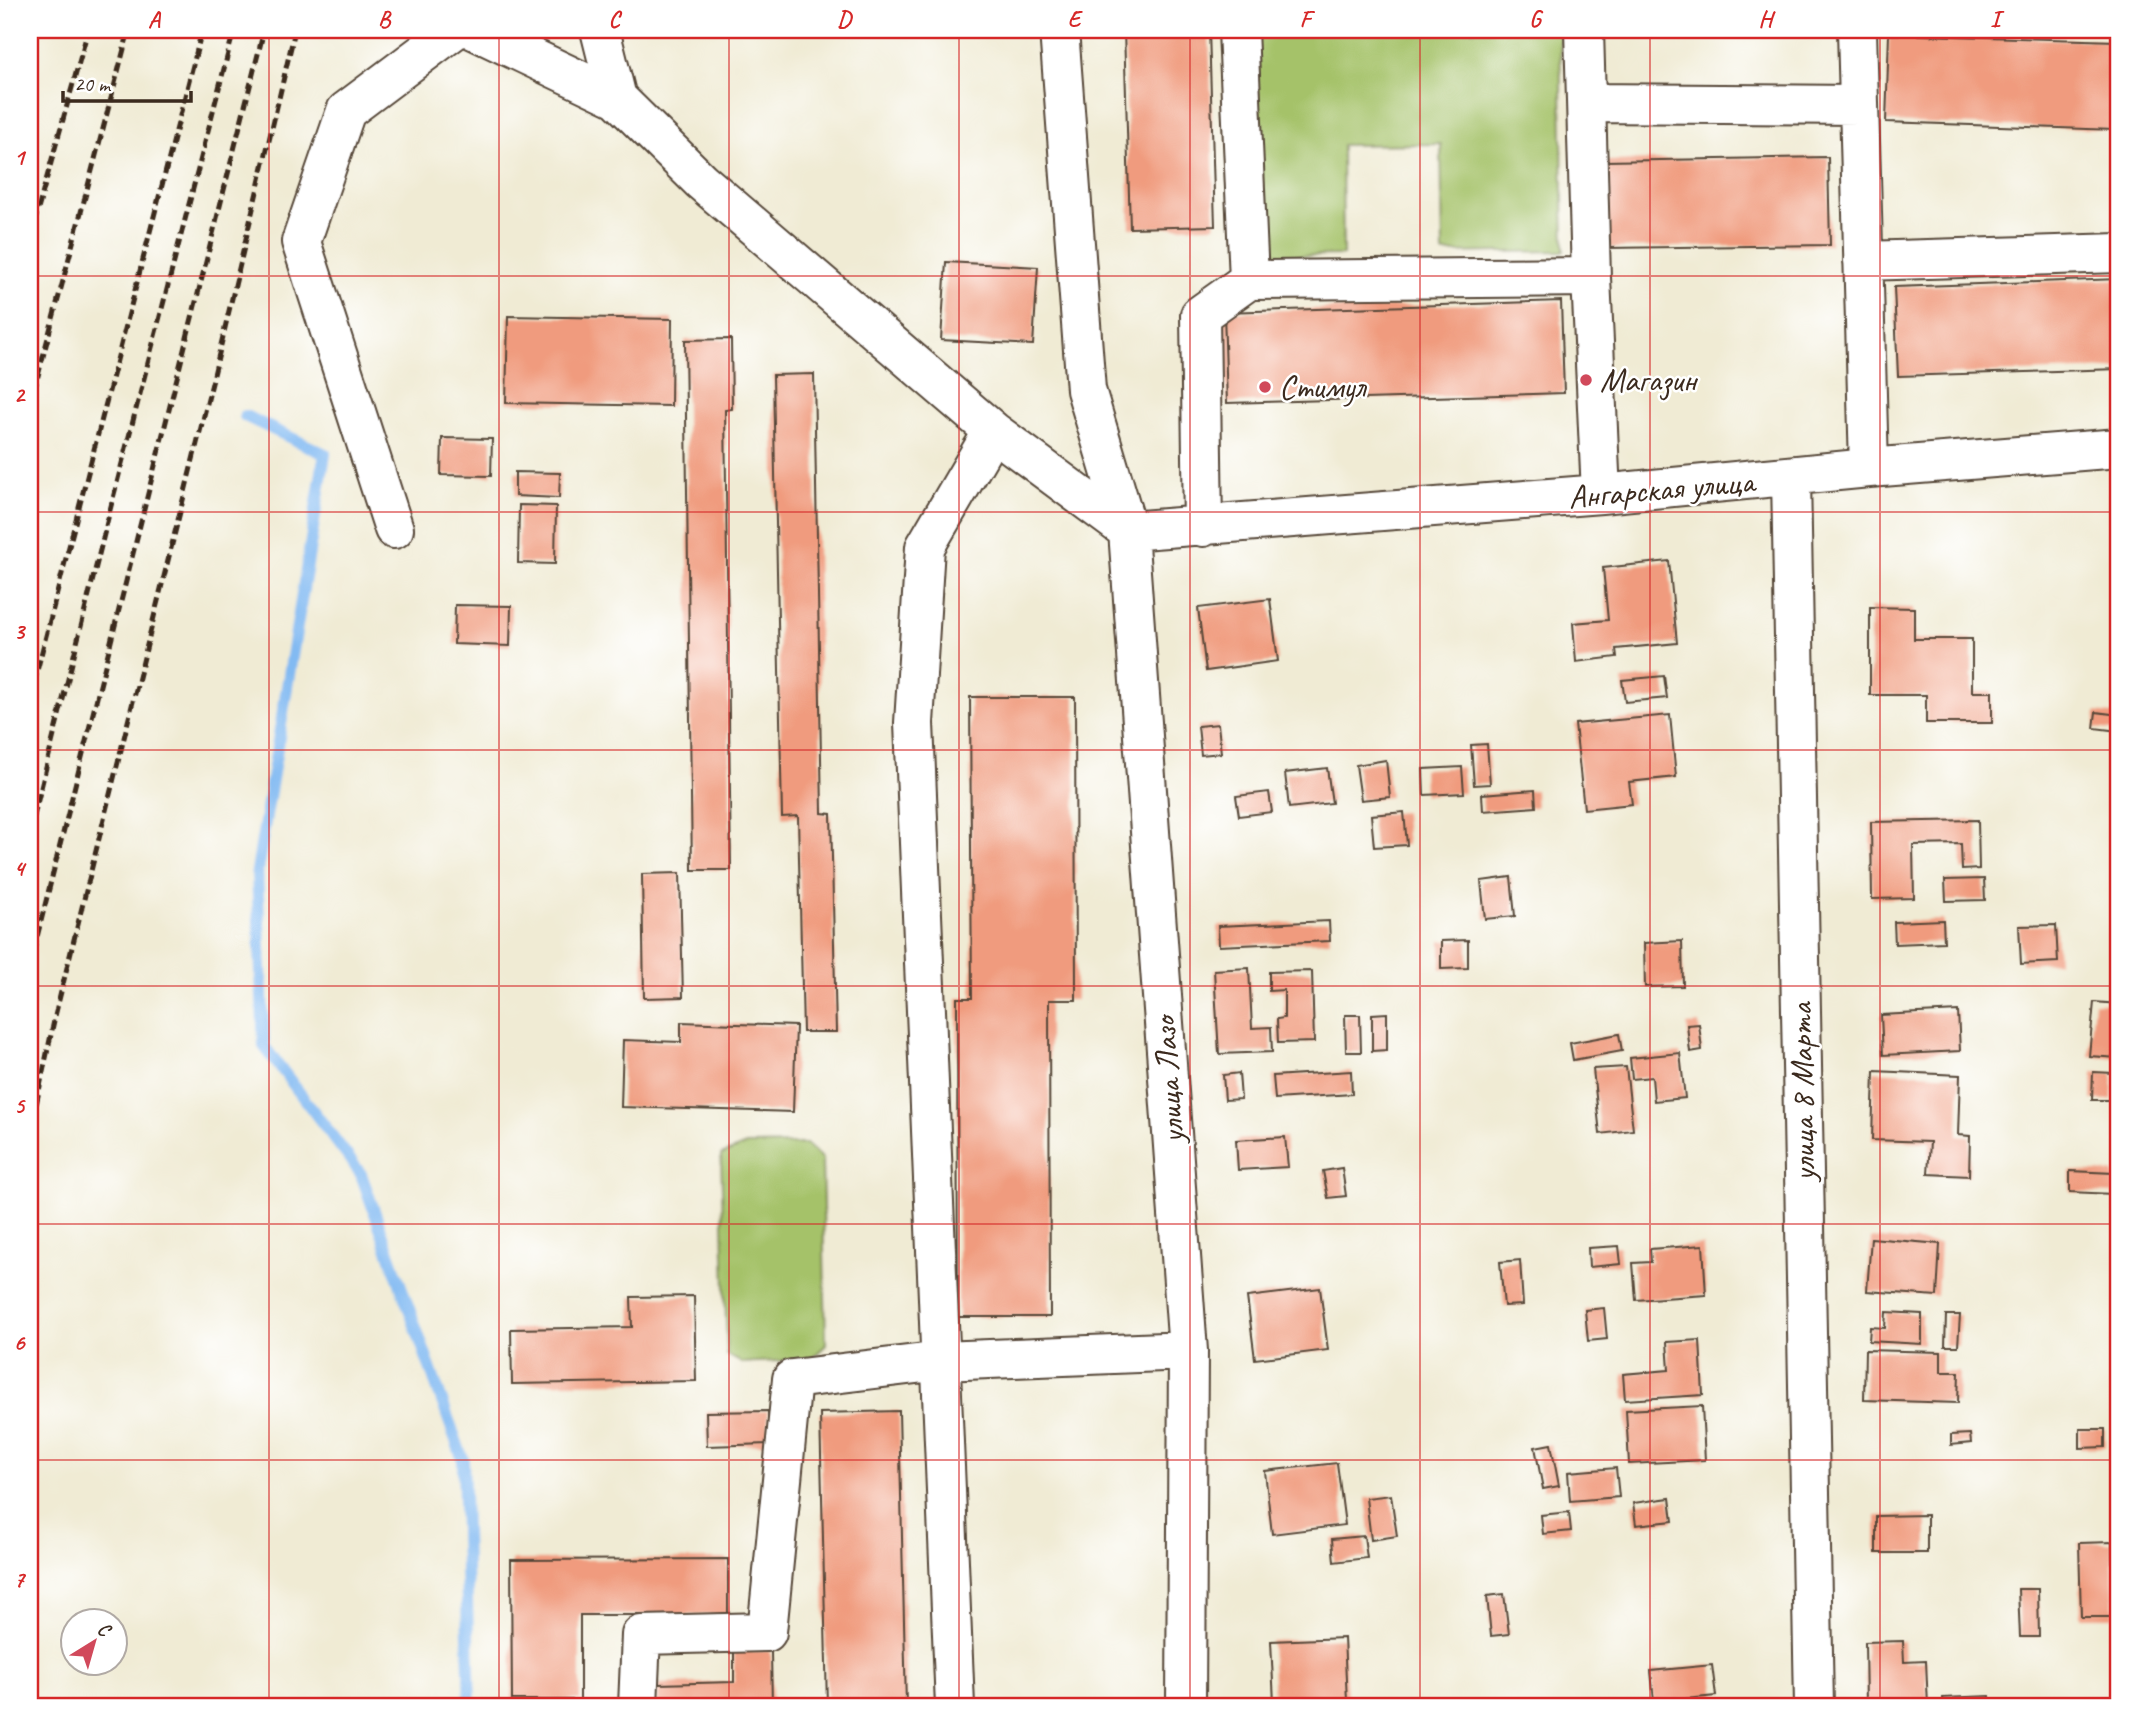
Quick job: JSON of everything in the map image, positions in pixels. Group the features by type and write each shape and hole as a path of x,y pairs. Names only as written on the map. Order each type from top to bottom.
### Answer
{"street":[{"path":"394,529 301,242 346,111 454,30"},
{"path":"474,30 617,98 701,181 993,431 1128,531 1203,527 1200,315 1249,280 1591,277"},
{"path":"600,30 617,98"},
{"name":"улица Лазо","path":"1059,30 1086,390 1128,531 1188,1351 1185,1706"},
{"path":"1238,30 1249,280"},
{"path":"1584,30 1601,494"},
{"path":"1857,30 1869,468"},
{"path":"1587,103 1859,105"},
{"path":"1863,261 2119,253"},
{"path":"955,1706 914,723 925,547 993,431"},
{"name":"Ангарская улица","path":"1203,527 2119,448"},
{"name":"улица 8 Марта","path":"1791,477 1814,1706"},
{"path":"639,1706 641,1635 767,1632 792,1379 941,1362 1188,1351"}],"green space":[{"path":"1249,30 1560,30 1564,251 1443,253 1441,144 1342,145 1343,255 1254,256"},
{"path":"806,1144 822,1159 826,1345 811,1359 742,1363 727,1355 721,1155 746,1145"}],"building":[{"path":"1124,30 1209,30 1215,226 1130,228"},
{"path":"1889,34 2117,41 2115,130 1886,122"},
{"path":"1828,157 1830,245 1606,248 1604,161"},
{"path":"946,262 1038,267 1033,345 941,340"},
{"path":"2119,279 2119,369 1898,376 1894,287"},
{"path":"1561,301 1564,393 1227,403 1224,312"},
{"path":"508,316 672,319 671,406 506,403"},
{"path":"731,339 732,409 725,410 731,870 692,870 685,340"},
{"path":"814,374 822,813 831,814 836,1032 803,1032 798,816 782,817 773,375"},
{"path":"442,438 492,439 491,476 441,475"},
{"path":"515,472 560,473 559,498 515,496"},
{"path":"519,505 556,506 555,564 518,563"},
{"path":"1669,561 1677,643 1616,649 1617,657 1576,662 1573,623 1608,620 1603,568"},
{"path":"1270,599 1278,661 1206,671 1198,608"},
{"path":"455,605 511,606 510,646 454,644"},
{"path":"1870,607 1914,608 1914,639 1972,639 1972,692 1992,692 1992,723 1926,723 1926,695 1870,695"},
{"path":"1664,676 1667,698 1625,702 1622,680"},
{"path":"970,697 1075,697 1076,1000 1049,1000 1050,1317 958,1317 957,998 972,998"},
{"path":"2096,712 2119,715 2119,731 2094,728"},
{"path":"1670,715 1676,777 1629,782 1632,804 1584,809 1575,724"},
{"path":"1218,724 1221,753 1201,755 1198,726"},
{"path":"1487,744 1490,784 1474,785 1471,745"},
{"path":"1386,760 1390,797 1361,800 1356,765"},
{"path":"1462,767 1464,793 1424,795 1423,769"},
{"path":"1327,768 1332,803 1289,808 1285,773"},
{"path":"1535,790 1536,807 1483,811 1482,794"},
{"path":"1269,792 1272,812 1239,816 1236,796"},
{"path":"1404,812 1407,845 1374,847 1371,815"},
{"path":"1978,820 1979,869 1962,870 1961,844 1913,845 1914,898 1872,899 1871,822"},
{"path":"680,873 683,997 644,998 642,874"},
{"path":"1511,877 1515,916 1485,919 1481,881"},
{"path":"1984,879 1985,900 1946,901 1945,880"},
{"path":"1943,920 1944,942 1895,944 1894,922"},
{"path":"1329,921 1330,941 1219,946 1218,926"},
{"path":"2056,925 2058,962 2021,964 2019,926"},
{"path":"1468,940 1468,968 1441,969 1441,941"},
{"path":"1682,941 1683,986 1645,987 1644,943"},
{"path":"1249,968 1252,1028 1271,1027 1272,1052 1219,1054 1214,970"},
{"path":"1312,971 1314,1042 1278,1043 1277,1019 1284,1018 1284,990 1269,991 1269,972"},
{"path":"2094,1002 2119,1004 2119,1058 2089,1056"},
{"path":"1958,1011 1960,1051 1883,1055 1881,1015"},
{"path":"1387,1013 1387,1050 1372,1051 1372,1014"},
{"path":"1345,1015 1360,1015 1361,1052 1346,1052"},
{"path":"681,1022 796,1026 793,1112 621,1107 623,1040 681,1042"},
{"path":"1699,1024 1702,1050 1690,1052 1687,1025"},
{"path":"1619,1034 1622,1051 1573,1060 1570,1043"},
{"path":"1680,1053 1685,1098 1654,1101 1652,1077 1632,1079 1630,1058"},
{"path":"1626,1067 1633,1130 1600,1134 1593,1069"},
{"path":"1351,1071 1352,1094 1275,1099 1273,1076"},
{"path":"1874,1071 1960,1075 1958,1135 1970,1136 1969,1176 1928,1174 1930,1142 1872,1140"},
{"path":"2093,1072 2113,1073 2112,1100 2092,1100"},
{"path":"1239,1073 1241,1099 1225,1100 1223,1075"},
{"path":"1285,1137 1288,1167 1238,1170 1236,1140"},
{"path":"1342,1168 1346,1196 1328,1198 1323,1171"},
{"path":"2070,1171 2114,1173 2113,1194 2070,1192"},
{"path":"1871,1238 1940,1244 1937,1296 1867,1291"},
{"path":"1703,1245 1706,1295 1636,1300 1633,1263 1651,1262 1650,1249"},
{"path":"1619,1246 1621,1264 1589,1267 1588,1248"},
{"path":"1520,1260 1523,1305 1504,1306 1500,1262"},
{"path":"1320,1288 1328,1350 1255,1359 1247,1297"},
{"path":"694,1296 696,1381 512,1384 511,1329 632,1327 631,1297"},
{"path":"1604,1308 1607,1339 1588,1341 1585,1310"},
{"path":"1886,1312 1922,1314 1922,1344 1869,1341 1870,1327 1885,1328"},
{"path":"1946,1315 1960,1315 1958,1346 1945,1346"},
{"path":"1700,1340 1703,1395 1625,1400 1623,1374 1669,1370 1667,1342"},
{"path":"1865,1350 1941,1352 1941,1372 1959,1372 1958,1403 1864,1400"},
{"path":"1702,1406 1705,1460 1629,1464 1626,1410"},
{"path":"768,1411 769,1444 707,1446 706,1412"},
{"path":"899,1411 906,1706 827,1706 820,1413"},
{"path":"2080,1429 2105,1429 2105,1447 2080,1448"},
{"path":"1970,1434 1971,1443 1951,1445 1951,1435"},
{"path":"1551,1444 1559,1486 1543,1489 1535,1447"},
{"path":"1337,1463 1345,1525 1272,1534 1265,1471"},
{"path":"1616,1468 1619,1497 1570,1501 1568,1472"},
{"path":"1391,1495 1397,1536 1371,1540 1366,1498"},
{"path":"1670,1498 1673,1521 1636,1525 1633,1503"},
{"path":"1569,1512 1571,1531 1543,1534 1541,1515"},
{"path":"1927,1515 1927,1553 1876,1553 1876,1516"},
{"path":"1364,1536 1367,1558 1334,1562 1332,1539"},
{"path":"2112,1542 2114,1617 2081,1617 2079,1543"},
{"path":"728,1559 728,1615 580,1615 580,1700 512,1700 511,1560"},
{"path":"2018,1589 2038,1589 2039,1637 2020,1637"},
{"path":"1504,1594 1509,1634 1491,1636 1487,1596"},
{"path":"1344,1638 1347,1701 1274,1703 1271,1641"},
{"path":"1903,1641 1904,1662 1926,1661 1928,1706 1866,1706 1865,1642"},
{"path":"734,1651 771,1651 772,1706 658,1706 658,1684 734,1682"},
{"path":"1712,1665 1716,1696 1654,1702 1651,1671"},
{"path":"1990,1696 1991,1706 1943,1706 1943,1698"}],"waterway":[{"path":"245,416 325,454 257,871 264,1046 361,1174 463,1460 470,1706"}],"railway":[{"path":"30,238 88,30"},
{"path":"30,406 129,30"},
{"path":"30,698 202,30"},
{"path":"30,832 234,30"},
{"path":"30,965 264,30"},
{"path":"30,1133 55,1016 213,379 295,30"}],"place":[{"name":"Магазин","path":"1586,380"},
{"name":"Стимул","path":"1265,387"}]}
